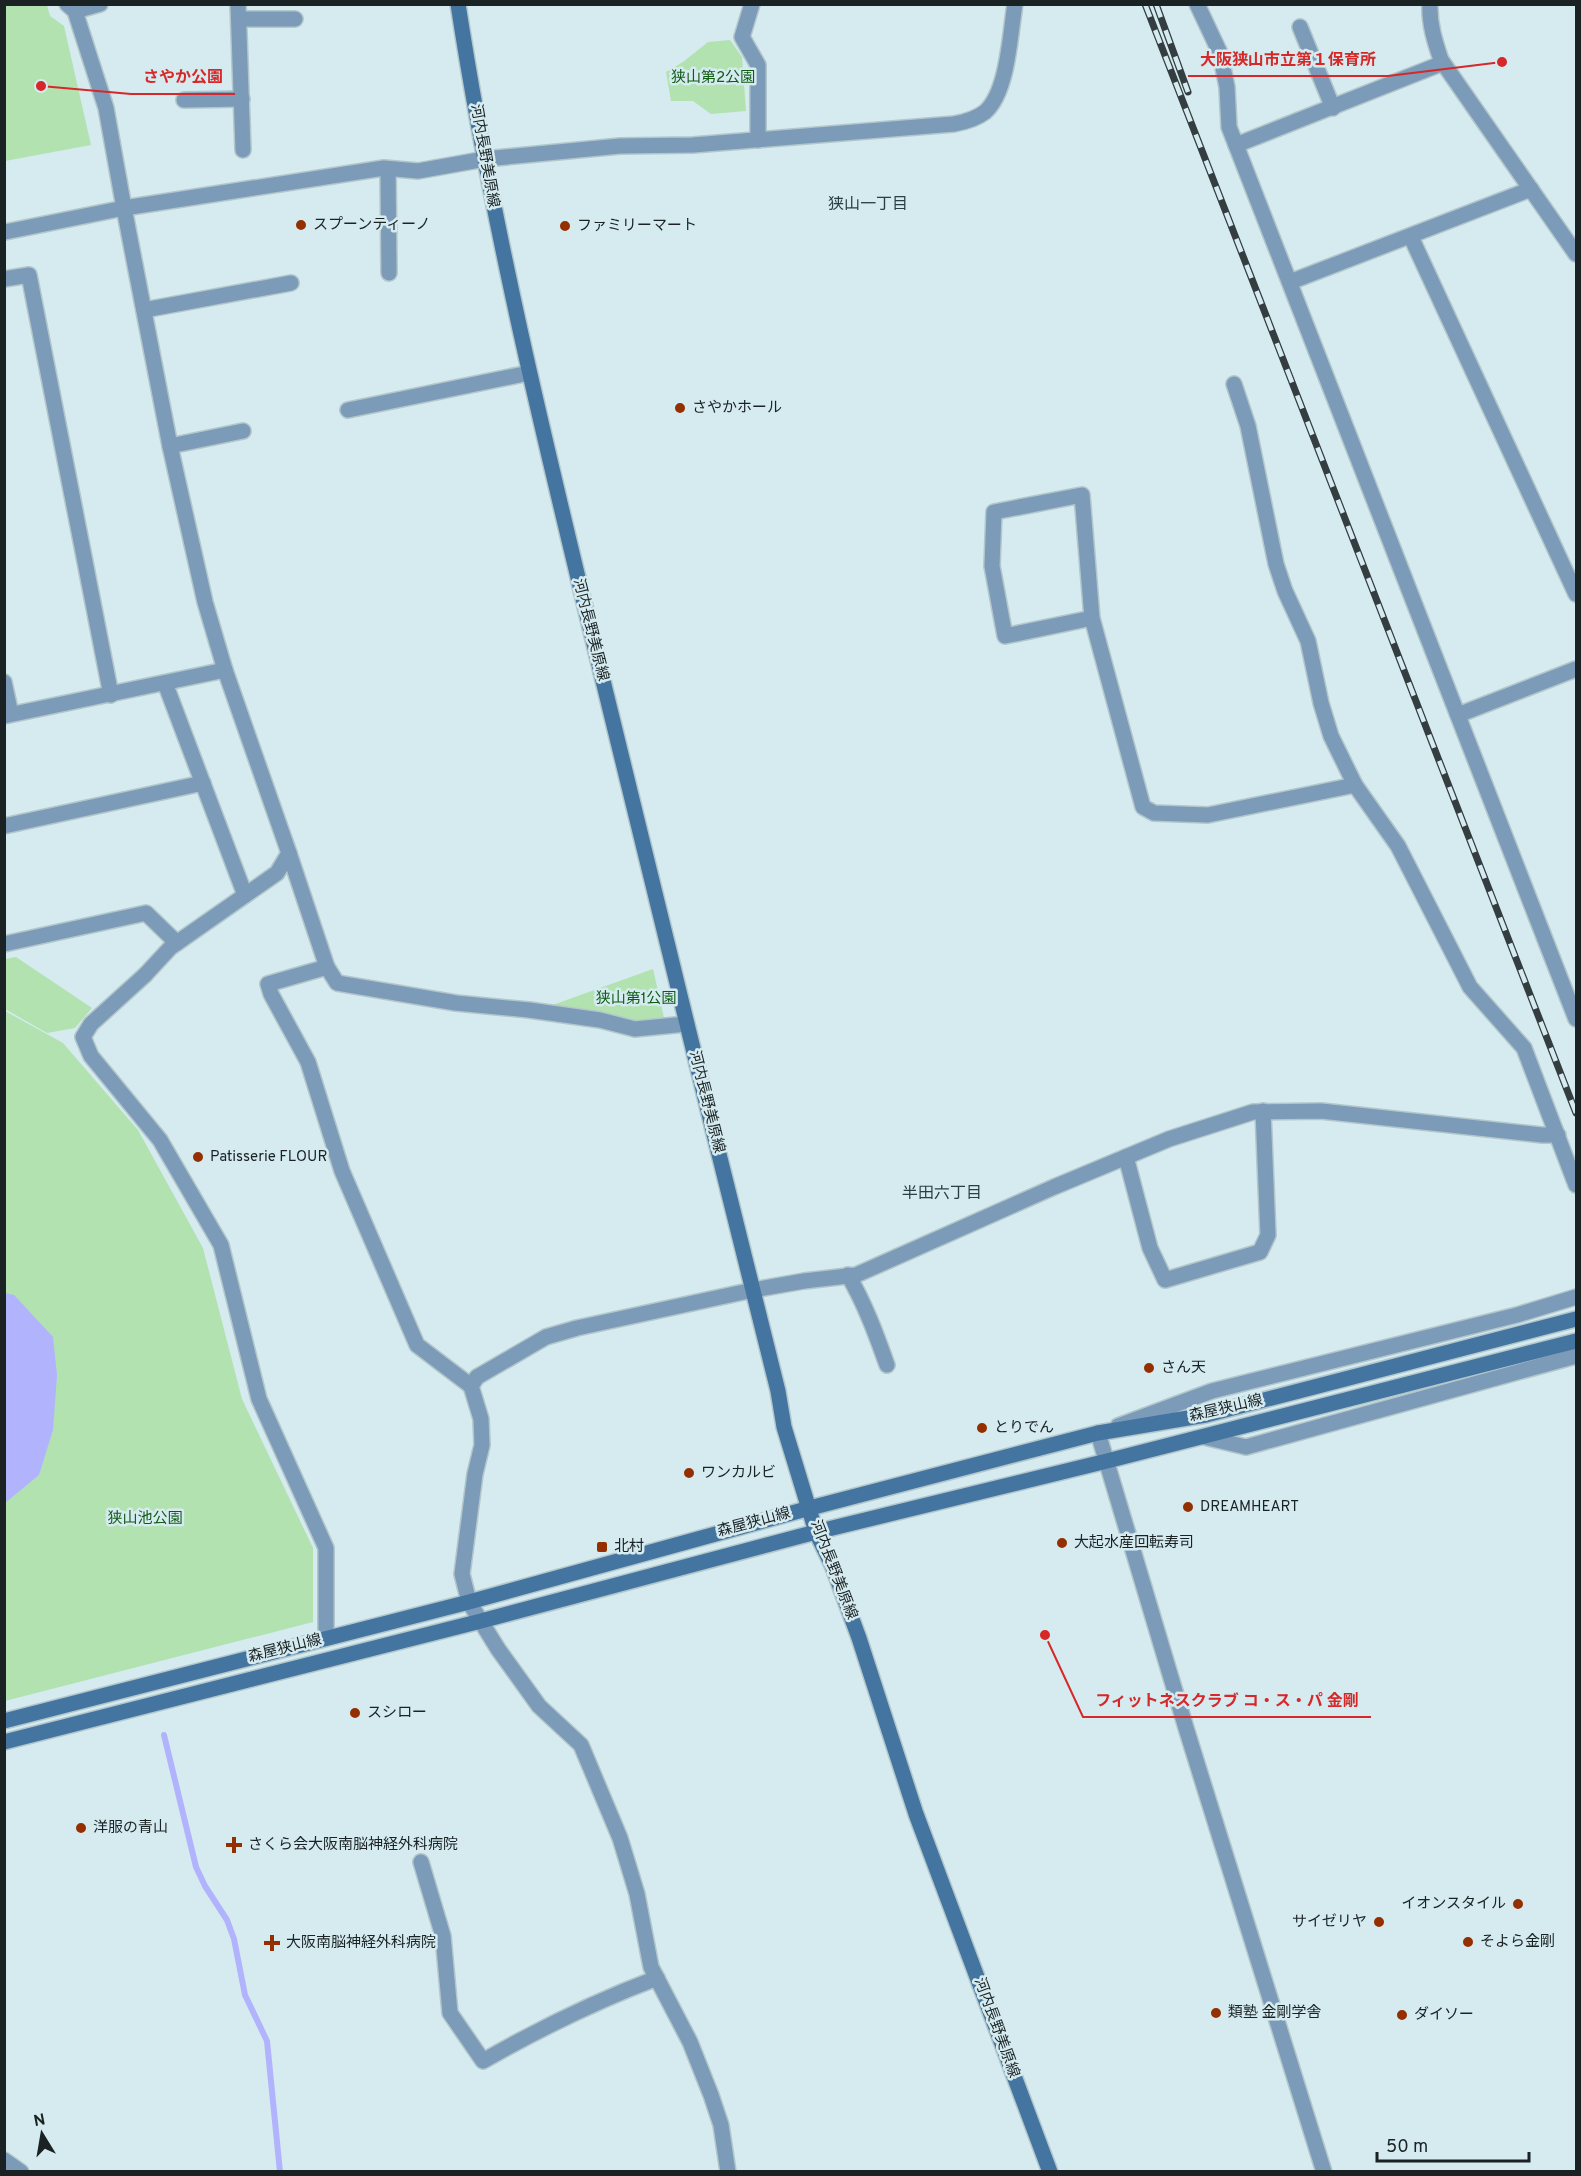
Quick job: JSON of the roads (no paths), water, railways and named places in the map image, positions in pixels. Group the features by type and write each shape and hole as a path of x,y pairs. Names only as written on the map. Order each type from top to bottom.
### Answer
{"main road":[{"name":"河内長野美原線","path":"458,4 496,225 529,373 686,1024 778,1391 784,1427 816,1532 836,1575 916,1814 1050,2172"},
{"name":"森屋狭山線","path":"4,1721 469,1602 810,1508 1098,1433 1206,1415 1576,1319"},
{"name":"森屋狭山線","path":"4,1742 481,1621 816,1532 1204,1437 1576,1341"}],"street":[{"path":"100,4 71,8 106,108 170,446 205,602 225,669 327,967 337,982 456,1003 600,1020 635,1029 686,1024"},
{"path":"752,4 742,37 758,65 758,140"},
{"path":"5,232 124,208 388,169 418,171 485,159 620,146 693,146 954,124 971,120 994,102 1000,87 1016,4"},
{"path":"1197,4 1220,53 1227,87 1229,127 1576,1019"},
{"path":"1430,4 1433,38 1443,63 1576,254"},
{"path":"243,150 239,12 295,19"},
{"path":"1300,27 1333,108"},
{"path":"1236,145 1443,63"},
{"path":"183,100 242,99"},
{"path":"388,169 390,273"},
{"path":"1290,282 1531,189"},
{"path":"1411,237 1576,594"},
{"path":"4,279 29,275 111,695"},
{"path":"144,309 291,283"},
{"path":"348,410 529,373"},
{"path":"1234,384 1248,426 1276,564 1288,599 1308,641 1332,736 1355,785 1398,846 1470,987 1524,1048 1576,1185"},
{"path":"170,446 243,431"},
{"path":"1092,618 1005,636 992,566 993,513 1082,495 1092,618 1143,807 1154,813 1208,815 1355,785"},
{"path":"4,682 8,715 225,669"},
{"path":"1458,715 1576,669"},
{"path":"165,683 244,895"},
{"path":"4,826 202,783"},
{"path":"289,854 277,873 177,942 145,975 91,1023 83,1037 91,1056 160,1140 221,1245 259,1399 326,1548 326,1638"},
{"path":"4,944 146,913 177,942"},
{"path":"327,967 268,984 271,994 308,1062 342,1171 417,1345 471,1386 481,1419 482,1445 475,1474 462,1574 469,1602 539,1706 581,1744 620,1838 637,1894 651,1967 690,2042 711,2095 721,2125 728,2172"},
{"path":"1126,1158 1150,1248 1165,1280 1260,1252 1268,1235 1263,1111"},
{"path":"471,1386 477,1377 546,1337 753,1290 856,1275 1126,1158 1210,1125 1253,1112 1321,1111 1558,1135"},
{"path":"848,1275 873,1324 887,1365"},
{"path":"1324,2172 1186,1728 1098,1433 1212,1391 1517,1315 1576,1298"},
{"path":"1204,1437 1246,1447 1576,1356"},
{"path":"421,1862 443,1936 450,2013 483,2061 527,2036 602,1999 657,1978"},
{"path":"4,2160 21,2172"}],"water":[{"path":"5,1293 14,1295 53,1337 57,1375 53,1430 39,1475 5,1503"}],"waterway":[{"path":"164,1735 196,1867 205,1886 227,1920 234,1939 245,1995 267,2041 280,2172"}],"railway":[{"path":"1145,4 1576,1113"},
{"path":"1156,4 1188,92"}],"place":[{"name":"大阪狭山市立第１保育所","path":"1502,62"},
{"name":"さやか公園","path":"41,86"},
{"name":"スプーンティーノ","path":"301,225"},
{"name":"ファミリーマート","path":"565,226"},
{"name":"さやかホール","path":"680,408"},
{"name":"Patisserie FLOUR","path":"198,1157"},
{"name":"さん天","path":"1149,1368"},
{"name":"とりでん","path":"982,1428"},
{"name":"ワンカルビ","path":"689,1473"},
{"name":"DREAMHEART","path":"1188,1507"},
{"name":"大起水産回転寿司","path":"1062,1543"},
{"name":"北村","path":"602,1547"},
{"name":"フィットネスクラブ コ・ス・パ 金剛","path":"1045,1635"},
{"name":"スシロー","path":"355,1713"},
{"name":"洋服の青山","path":"81,1828"},
{"name":"さくら会大阪南脳神経外科病院","path":"234,1845"},
{"name":"イオンスタイル","path":"1518,1904"},
{"name":"サイゼリヤ","path":"1379,1922"},
{"name":"そよら金剛","path":"1468,1942"},
{"name":"大阪南脳神経外科病院","path":"272,1943"},
{"name":"類塾 金剛学舎","path":"1216,2013"},
{"name":"ダイソー","path":"1402,2015"}],"district":[{"name":"狭山一丁目","path":"868,205"},
{"name":"半田六丁目","path":"942,1194"}],"park label":[{"name":"狭山第2公園","path":"713,78"},
{"name":"狭山第1公園","path":"636,999"},
{"name":"狭山池公園","path":"145,1519"}]}
